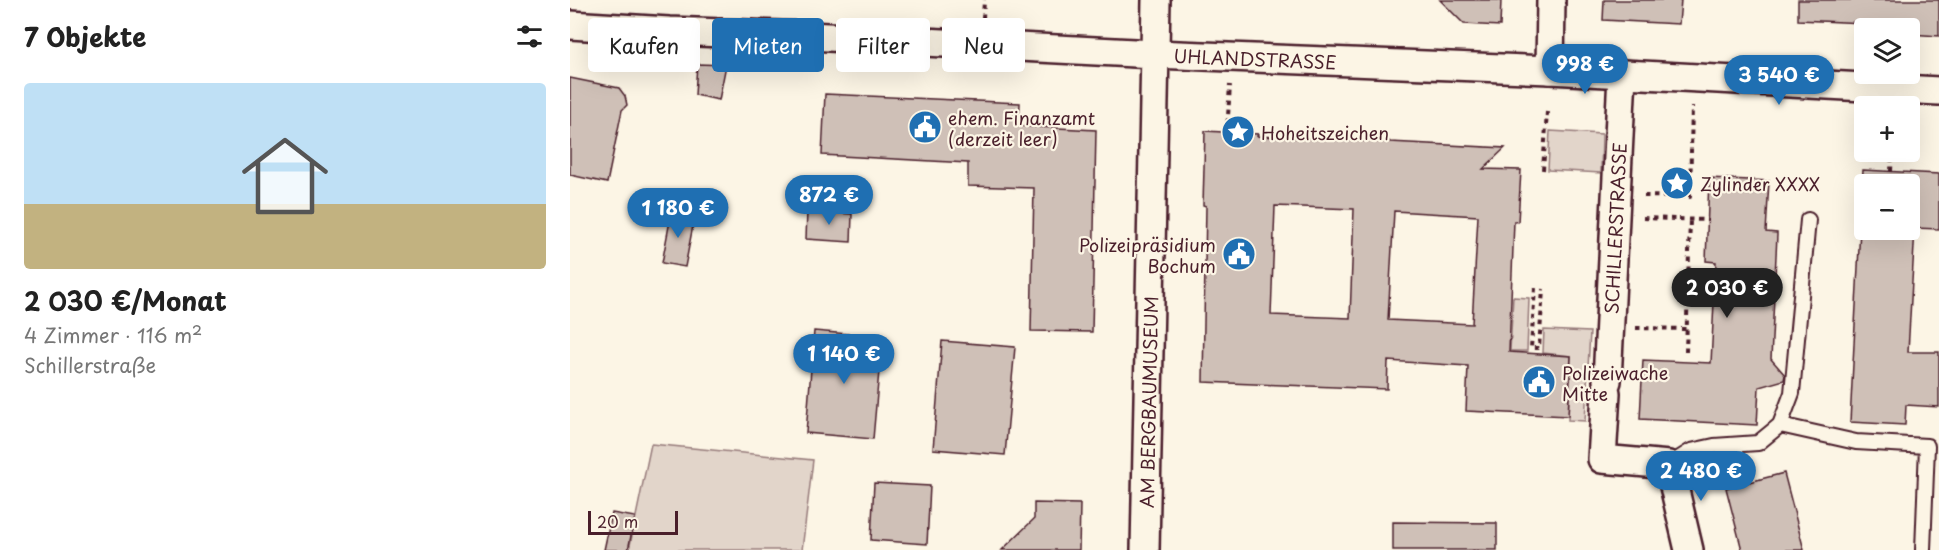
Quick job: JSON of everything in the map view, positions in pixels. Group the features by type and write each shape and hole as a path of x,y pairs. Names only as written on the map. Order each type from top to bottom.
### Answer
{"street":[{"name":"AM BERGBAUMUSEUM","path":"1144,550 1156,0"},
{"path":"1550,70 1551,0"},
{"name":"UHLANDSTRASSE","path":"570,26 1550,70 1939,91"},
{"name":"SCHILLERSTRASSE","path":"1622,75 1602,459 1669,465"},
{"path":"1669,465 1689,550"}],"lane":[{"path":"1669,465 1691,452 1714,446 1758,443 1780,425 1792,393 1808,220"},
{"path":"1780,425 1856,442 1927,446 1923,550"}],"path":[{"path":"1227,132 1231,57"},
{"path":"1617,195 1690,197 1693,79"},
{"path":"1543,170 1547,112"},
{"path":"1891,162 1891,171"},
{"path":"1654,218 1708,220"},
{"path":"1686,352 1690,219"},
{"path":"1535,288 1531,348 1535,350 1539,348 1543,289"},
{"path":"1609,327 1687,329"}],"shaded area":[{"path":"1550,131 1602,134 1601,173 1548,170"},
{"path":"1513,297 1529,298 1527,351 1510,351"},
{"path":"1544,330 1590,332 1585,421 1568,420 1571,356 1543,353"},
{"path":"651,444 813,460 802,550 629,550"}],"building":[{"path":"1440,0 1501,0 1500,26 1464,24"},
{"path":"1604,0 1681,0 1679,24 1603,20"},
{"path":"1798,0 1939,0 1939,36 1920,35 1920,18 1854,18 1854,23 1798,20"},
{"path":"700,64 712,65 712,72 725,72 719,100 695,95 696,72 700,72"},
{"path":"570,78 619,88 625,96 627,105 622,110 607,183 570,175"},
{"path":"825,94 1020,103 1019,126 1096,130 1092,332 1031,331 1034,188 968,186 968,163 822,155"},
{"name":"Polizeipräsidium Bochum","path":"1205,131 1364,141 1371,137 1377,142 1385,137 1390,142 1505,148 1483,169 1521,170 1518,222 1514,221 1509,352 1571,356 1568,416 1466,411 1468,366 1388,361 1387,389 1203,382 1206,206 1203,205","holes":["1275,206 1354,209 1350,318 1271,315","1394,211 1478,216 1472,324 1388,320"]},
{"path":"1863,170 1939,174 1939,229 1920,228 1920,174 1863,174"},
{"path":"1709,178 1769,181 1766,232 1777,233 1771,359 1785,375 1784,380 1759,387 1757,425 1640,419 1643,360 1711,363 1716,262 1706,261"},
{"path":"672,210 695,215 685,267 662,263"},
{"path":"807,211 852,214 851,242 806,239"},
{"path":"1859,240 1914,240 1908,352 1939,352 1939,407 1906,405 1905,425 1850,422"},
{"path":"814,331 882,337 873,439 806,433"},
{"path":"942,341 1015,347 1005,455 933,449"},
{"path":"1784,473 1804,550 1742,550 1726,488"},
{"path":"874,483 930,486 927,544 871,540"},
{"path":"1034,503 1080,504 1079,550 1002,550 1034,519"},
{"path":"612,513 635,517 628,550 604,550"},
{"path":"1393,522 1497,523 1497,550 1393,550"}],"place":[{"name":"ehem. Finanzamt (derzeit leer)","path":"925,127"},
{"name":"Hoheitszeichen","path":"1238,132"},
{"name":"Zylinder XXXX","path":"1677,183"},
{"name":"Polizeipräsidium Bochum","path":"1239,254"},
{"name":"Polizeiwache Mitte","path":"1539,382"}]}
